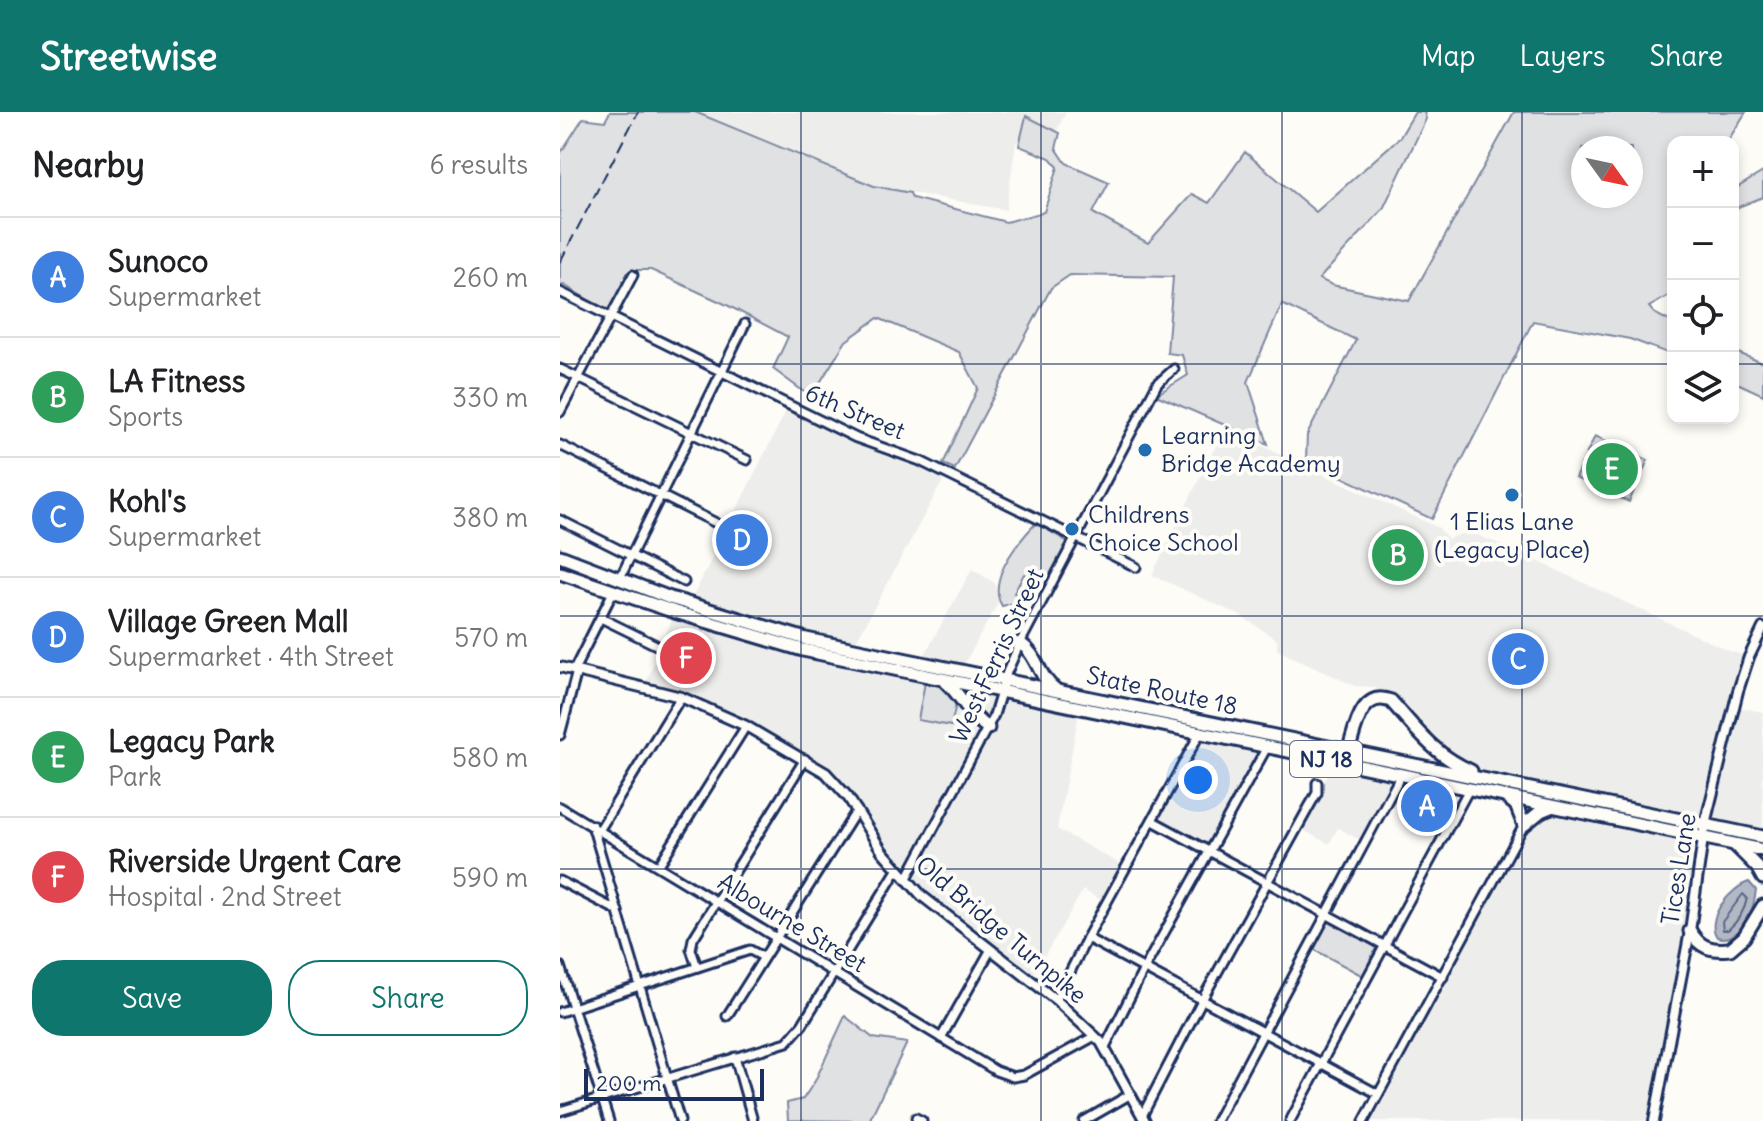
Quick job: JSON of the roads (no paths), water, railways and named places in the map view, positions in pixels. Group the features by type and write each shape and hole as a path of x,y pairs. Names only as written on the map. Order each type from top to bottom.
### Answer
{"highway":[{"name":"State Route 18","path":"560,556 616,586 795,648 946,682 1060,692 1763,837"},
{"name":"State Route 18","path":"560,573 806,639 1200,733 1763,850"},
{"path":"1020,643 1032,652 1043,679 1060,692"},
{"path":"946,682 959,693 978,721 988,728"},
{"path":"1352,765 1348,752 1364,706 1383,698 1391,701 1434,750 1449,762 1489,780"},
{"path":"1506,797 1516,805 1524,825 1541,811 1555,807"},
{"path":"1734,844 1757,867 1763,878"},
{"path":"1690,931 1706,948 1730,949 1744,937 1763,906"}],"street":[{"path":"560,412 633,275"},
{"name":"6th Street","path":"560,292 856,438 920,461 1136,567"},
{"path":"560,735 576,670 745,324"},
{"path":"560,369 747,460"},
{"name":"West Ferris Street","path":"906,880 988,728 1020,643 1157,384 1174,369"},
{"path":"560,445 716,523"},
{"path":"560,520 684,582"},
{"path":"601,618 656,645"},
{"name":"Tices Lane","path":"1654,1121 1690,931 1705,824 1738,691 1763,628"},
{"name":"Old Bridge Turnpike","path":"560,667 681,697 746,726 805,759 841,787 882,851 906,880 941,913 1056,1000 1095,1036 1105,1047 1143,1119"},
{"path":"680,1121 596,827 681,697"},
{"path":"659,865 746,726"},
{"path":"1056,1000 1200,733"},
{"path":"1105,1047 1144,969 1267,747"},
{"path":"697,967 691,949 693,939 805,759"},
{"path":"1216,1121 1401,775"},
{"path":"1143,1119 1202,1000 1317,793 1317,783"},
{"path":"1290,1121 1469,789"},
{"name":"Albourne Street","path":"560,807 1002,1074 1013,1077 1024,1075 1095,1036"},
{"path":"727,1016 857,810"},
{"path":"1153,821 1443,977"},
{"path":"1364,1121 1524,825"},
{"path":"560,1111 787,1042 802,1025 897,870"},
{"path":"560,881 618,911"},
{"path":"1087,938 1378,1094"},
{"path":"560,1012 750,950 763,957"},
{"path":"941,1038 990,951"},
{"path":"560,966 609,1121"},
{"path":"735,1057 753,1121"},
{"path":"1084,1121 1131,1094"}],"water":[{"path":"1749,882 1756,890 1745,924 1733,935 1717,937 1714,922 1721,905 1735,890"}],"railway":[{"path":"560,262 638,112"}],"place":[{"name":"Learning Bridge Academy","path":"1145,450"},
{"name":"Legacy Park","path":"1612,469"},
{"name":"1 Elias Lane (Legacy Place)","path":"1512,495"},
{"name":"Childrens Choice School","path":"1072,529"},
{"name":"Village Green Mall","path":"742,540"},
{"name":"LA Fitness","path":"1398,555"},
{"name":"Riverside Urgent Care","path":"686,658"},
{"name":"Kohl's","path":"1518,659"},
{"name":"Sunoco","path":"1427,806"}]}
